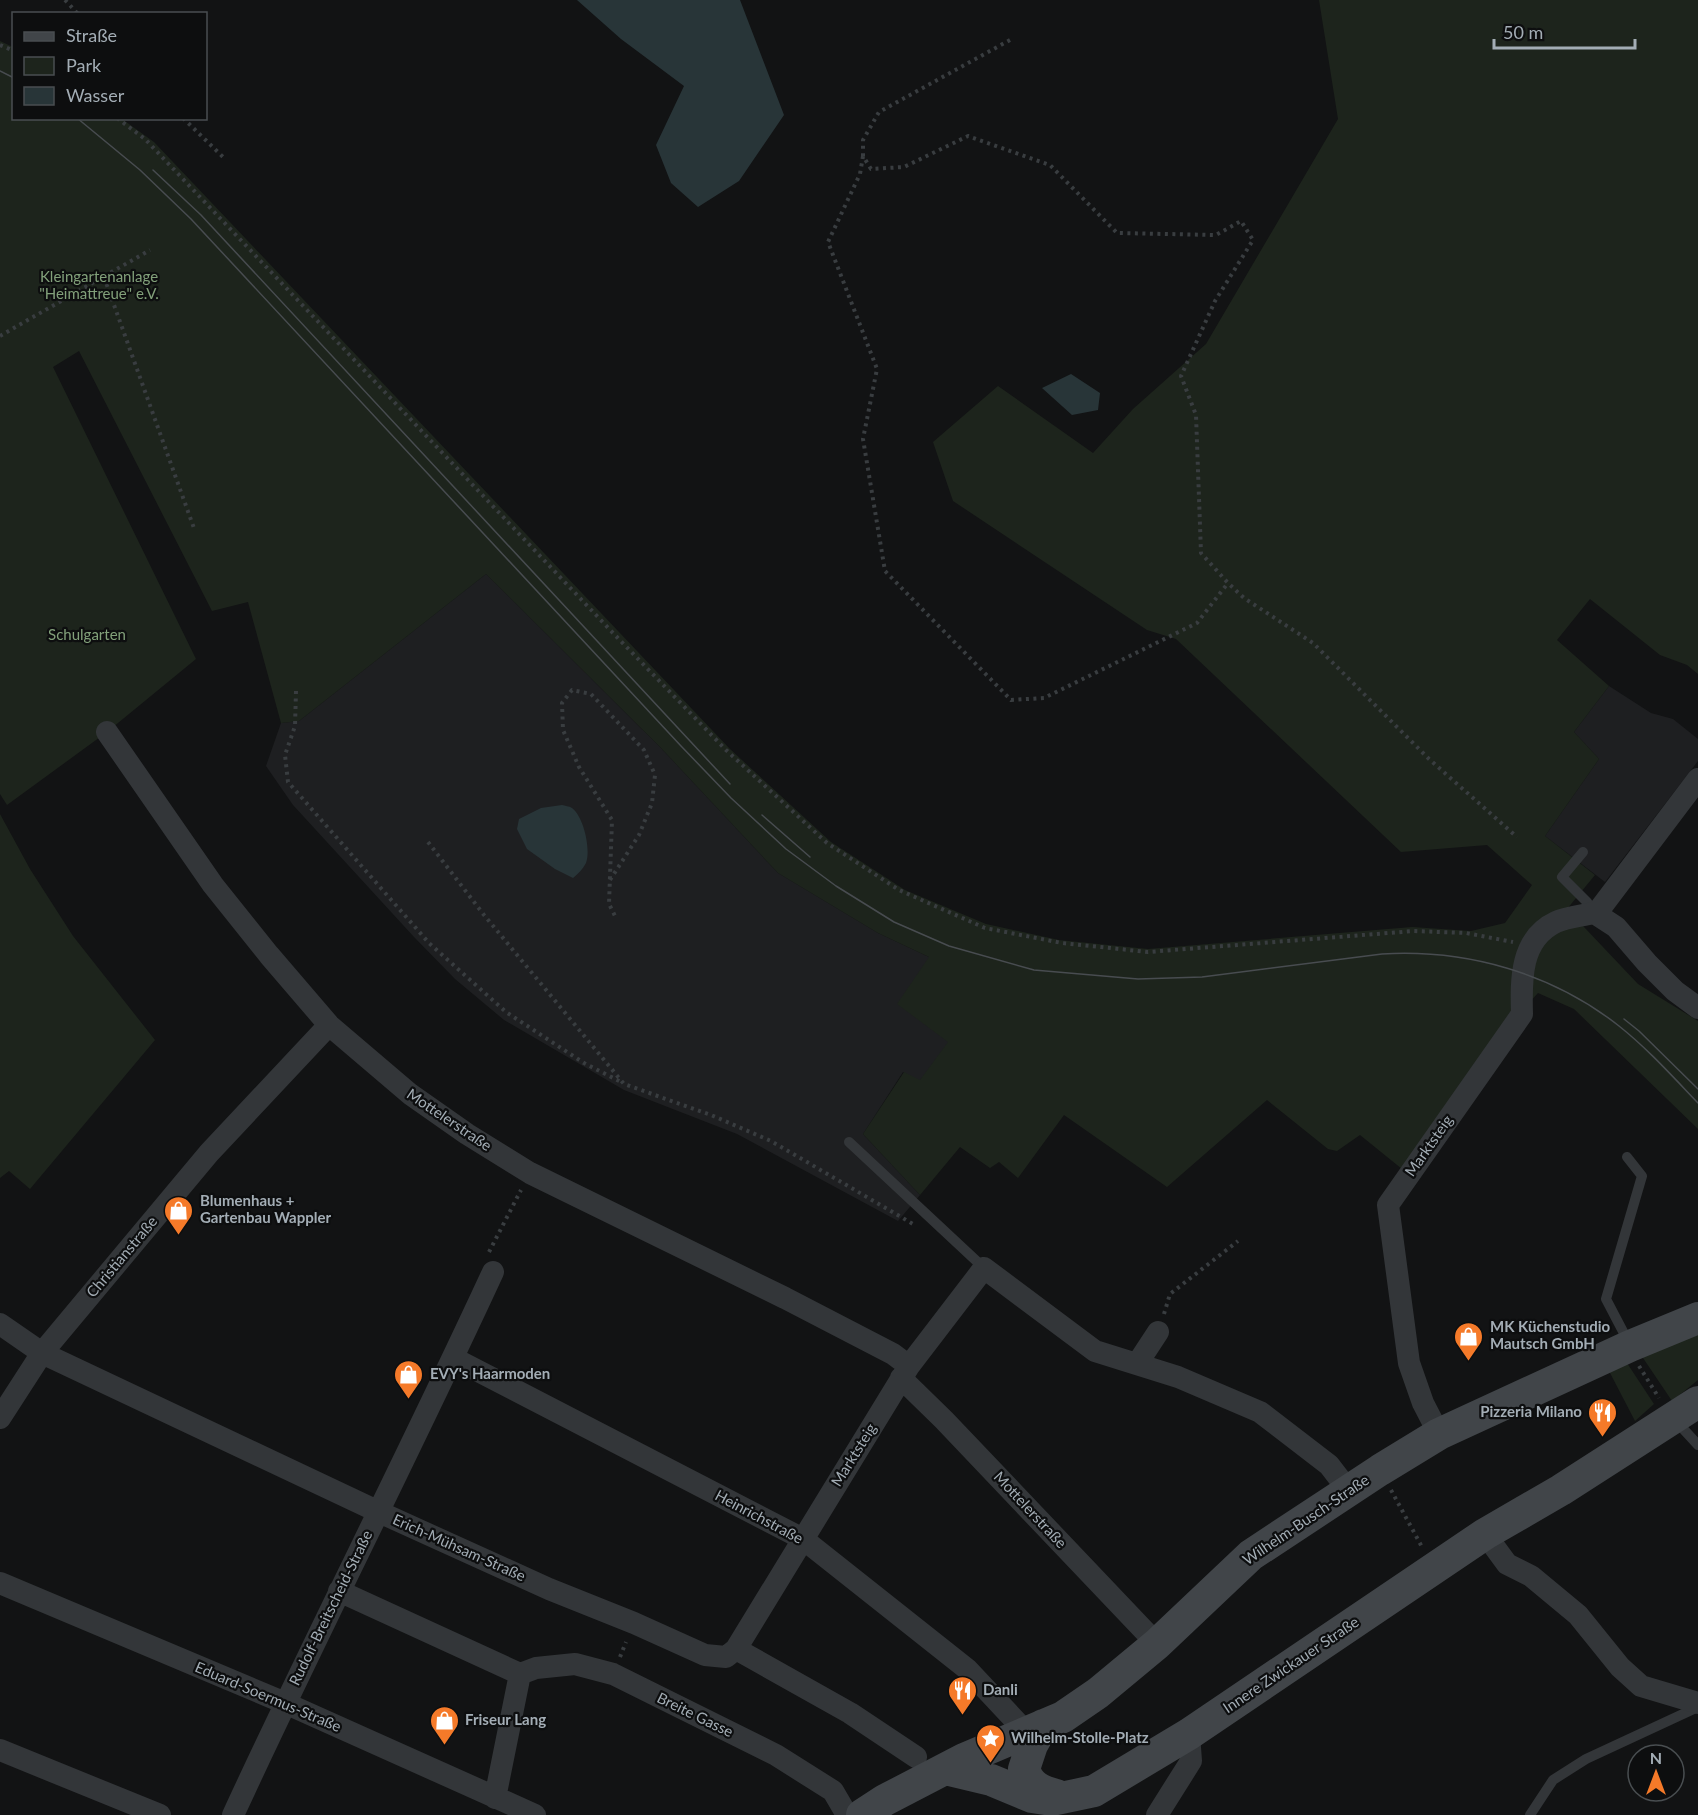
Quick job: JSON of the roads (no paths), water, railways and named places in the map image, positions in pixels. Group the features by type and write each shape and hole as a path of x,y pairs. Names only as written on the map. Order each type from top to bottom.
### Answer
{"main road":[{"name":"Wilhelm-Busch-Straße","path":"945,1768 1063,1717 1098,1693 1157,1644 1251,1555 1439,1434 1630,1346 1698,1318"},
{"name":"Innere Zwickauer Straße","path":"945,1768 991,1780 1032,1797 1052,1800 1094,1791 1189,1734 1485,1534 1561,1490 1686,1410"},
{"path":"1035,1729 1024,1769 1026,1777 1031,1784 1044,1792 1066,1798"},
{"path":"862,1815 945,1768"}],"street":[{"name":"Mottelerstraße","path":"107,732 213,885 328,1025 410,1094 467,1134 530,1173 795,1303 893,1354 905,1372 953,1429 1157,1644"},
{"path":"1698,779 1594,914 1616,927 1675,991 1698,1008"},
{"name":"Marktsteig","path":"1439,1434 1423,1403 1409,1363 1388,1205 1522,1014 1521,985 1530,946 1542,931 1557,921 1594,914"},
{"name":"Christianstraße","path":"0,1418 42,1353 208,1153 328,1025"},
{"path":"984,1268 1095,1350 1178,1377 1260,1412 1329,1465 1349,1491"},
{"name":"Marktsteig","path":"736,1649 905,1372 984,1268"},
{"name":"Rudolf-Breitscheid-Straße","path":"233,1815 494,1272"},
{"name":"Erich-Mühsam-Straße","path":"0,1324 42,1353 379,1512 549,1589 705,1655 726,1657 736,1649"},
{"path":"1137,1364 1158,1332"},
{"name":"Heinrichstraße","path":"453,1358 803,1539 967,1669 1035,1729"},
{"path":"1485,1534 1507,1564 1531,1576 1578,1616 1620,1667 1641,1686 1698,1705"},
{"name":"Eduard-Soermus-Straße","path":"0,1583 285,1703 505,1806 535,1815"},
{"path":"339,1591 520,1674 505,1806"},
{"path":"736,1649 850,1713 916,1757"},
{"name":"Breite Gasse","path":"520,1674 536,1668 576,1664 613,1674 776,1755 833,1791 847,1815"},
{"path":"1157,1815 1191,1761 1189,1734"},
{"path":"0,1750 160,1815"}],"lane":[{"path":"1583,852 1562,877 1587,902 1594,914"},
{"path":"849,1142 984,1268"},
{"path":"1627,1157 1642,1176 1606,1299 1630,1346"},
{"path":"1686,1410 1698,1445"},
{"path":"1530,1815 1553,1780 1586,1759 1698,1705"}],"water":[{"path":"577,0 740,0 784,115 739,181 698,207 671,183 656,145 684,86 621,39"},
{"path":"1071,374 1100,393 1098,410 1072,415 1042,388"},
{"path":"562,805 571,807 576,812 587,842 586,863 573,878 555,869 527,849 517,829 519,819 541,808"}],"tram line":[{"path":"0,71 12,77"},
{"path":"79,120 140,170 191,219 731,798 786,849 836,886 894,922 949,946 1034,970 1138,979 1202,977 1382,954 1414,953 1477,961 1507,968 1537,979 1593,1007 1640,1044 1698,1103"},
{"path":"153,170 201,215 730,784"},
{"path":"762,815 810,857"},
{"path":"1624,1019 1698,1089"}],"place":[{"name":"Blumenhaus + Gartenbau Wappler","path":"179,1236"},
{"name":"MK Küchenstudio Mautsch GmbH","path":"1469,1362"},
{"name":"EVY's Haarmoden","path":"409,1400"},
{"name":"Pizzeria Milano","path":"1603,1438"},
{"name":"Danli","path":"962,1716"},
{"name":"Friseur Lang","path":"444,1746"},
{"name":"Wilhelm-Stolle-Platz","path":"990,1764"}],"park label":[{"name":"Kleingartenanlage \"Heimattreue\" e.V.","path":"99,286"},
{"name":"Schulgarten","path":"87,635"}]}
